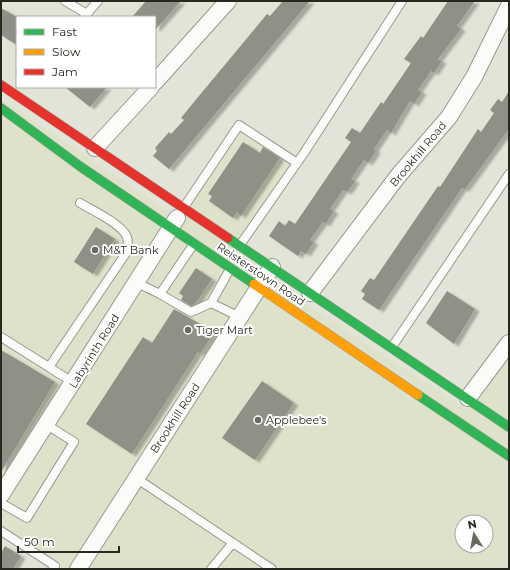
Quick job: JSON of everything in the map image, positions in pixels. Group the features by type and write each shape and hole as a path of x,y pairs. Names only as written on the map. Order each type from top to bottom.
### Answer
{"main road":[{"name":"Reisterstown Road","path":"1,85 13,103 81,167 509,456"},
{"name":"Reisterstown Road","path":"13,103 95,148 392,347 464,401 509,427"},
{"path":"378,368 399,369"}],"street":[{"path":"156,81 227,2"},
{"name":"Brookhill Road","path":"310,293 398,176 453,111 474,77 509,6"},
{"path":"95,148 150,88"},
{"name":"Labyrinth Road","path":"1,495 74,383 184,207"},
{"name":"Brookhill Road","path":"78,569 272,267"},
{"path":"464,401 509,343"}],"lane":[{"path":"65,1 86,16 98,1"},
{"path":"240,245 297,163 402,1"},
{"path":"1,122 13,103"},
{"path":"184,207 239,124 297,163"},
{"path":"392,347 509,174"},
{"path":"49,367 126,253 128,246 128,239 120,227 80,203"},
{"path":"160,294 194,243"},
{"path":"137,283 191,312 210,303 231,268"},
{"path":"210,303 240,317"},
{"path":"1,337 74,383"},
{"path":"1,504 27,518 74,442 47,425"},
{"path":"136,478 232,544 272,569"},
{"path":"1,531 55,566 53,569"},
{"path":"212,569 232,544"}],"shaded area":[{"path":"1,99 174,215 234,124 291,167 234,257 466,409 509,347 509,569 48,569 35,555 1,534"}],"building":[{"path":"146,1 181,1 156,29 156,16 133,16"},
{"path":"283,1 310,1 169,169 153,156 157,151 155,148 169,132 171,134 184,120 181,118 267,14 270,16"},
{"path":"448,1 475,1 457,26 461,29 438,59 442,61 434,73 431,71 418,90 422,92 414,104 410,101 391,133 387,130 374,149 376,151 368,163 364,160 351,179 355,181 351,187 347,192 343,190 330,209 334,211 326,224 323,222 310,240 314,242 306,254 301,251 298,256 269,236 279,221 285,226 289,220 295,224 351,142 345,138 352,128 360,133 381,102 383,104 411,63 404,59 421,36 423,38"},
{"path":"1,8 16,16 16,44 1,35"},
{"path":"66,88 106,88 90,107"},
{"path":"509,91 509,129 465,189 462,188 379,310 362,299 365,294 361,291 370,278 374,280 438,186 440,187 478,129 481,132 494,113 490,110 498,99 502,102"},
{"path":"243,142 260,153 263,147 280,158 241,216 237,212 233,218 209,201 212,196 208,194"},
{"name":"M&T Bank","path":"96,227 115,239 93,274 74,262"},
{"path":"196,268 212,279 195,304 191,306 181,300 183,296 179,293"},
{"path":"447,291 475,309 454,344 426,323"},
{"path":"174,309 214,332 200,354 198,352 132,454 86,424 143,337 152,343"},
{"path":"1,350 55,382 1,472"},
{"name":"Applebee's","path":"262,381 294,403 255,460 222,438"},
{"path":"5,546 21,556 13,569 1,569 1,553"}],"traffic: fast":[{"path":"1,108 81,167 254,284"},
{"path":"228,238 509,427"},
{"path":"418,395 509,456"}],"traffic: slow":[{"path":"254,284 418,395"}],"traffic: jam":[{"path":"1,85 228,238"}],"place":[{"name":"M&T Bank","path":"95,250"},
{"name":"Tiger Mart","path":"188,330"},
{"name":"Applebee's","path":"258,420"}]}
